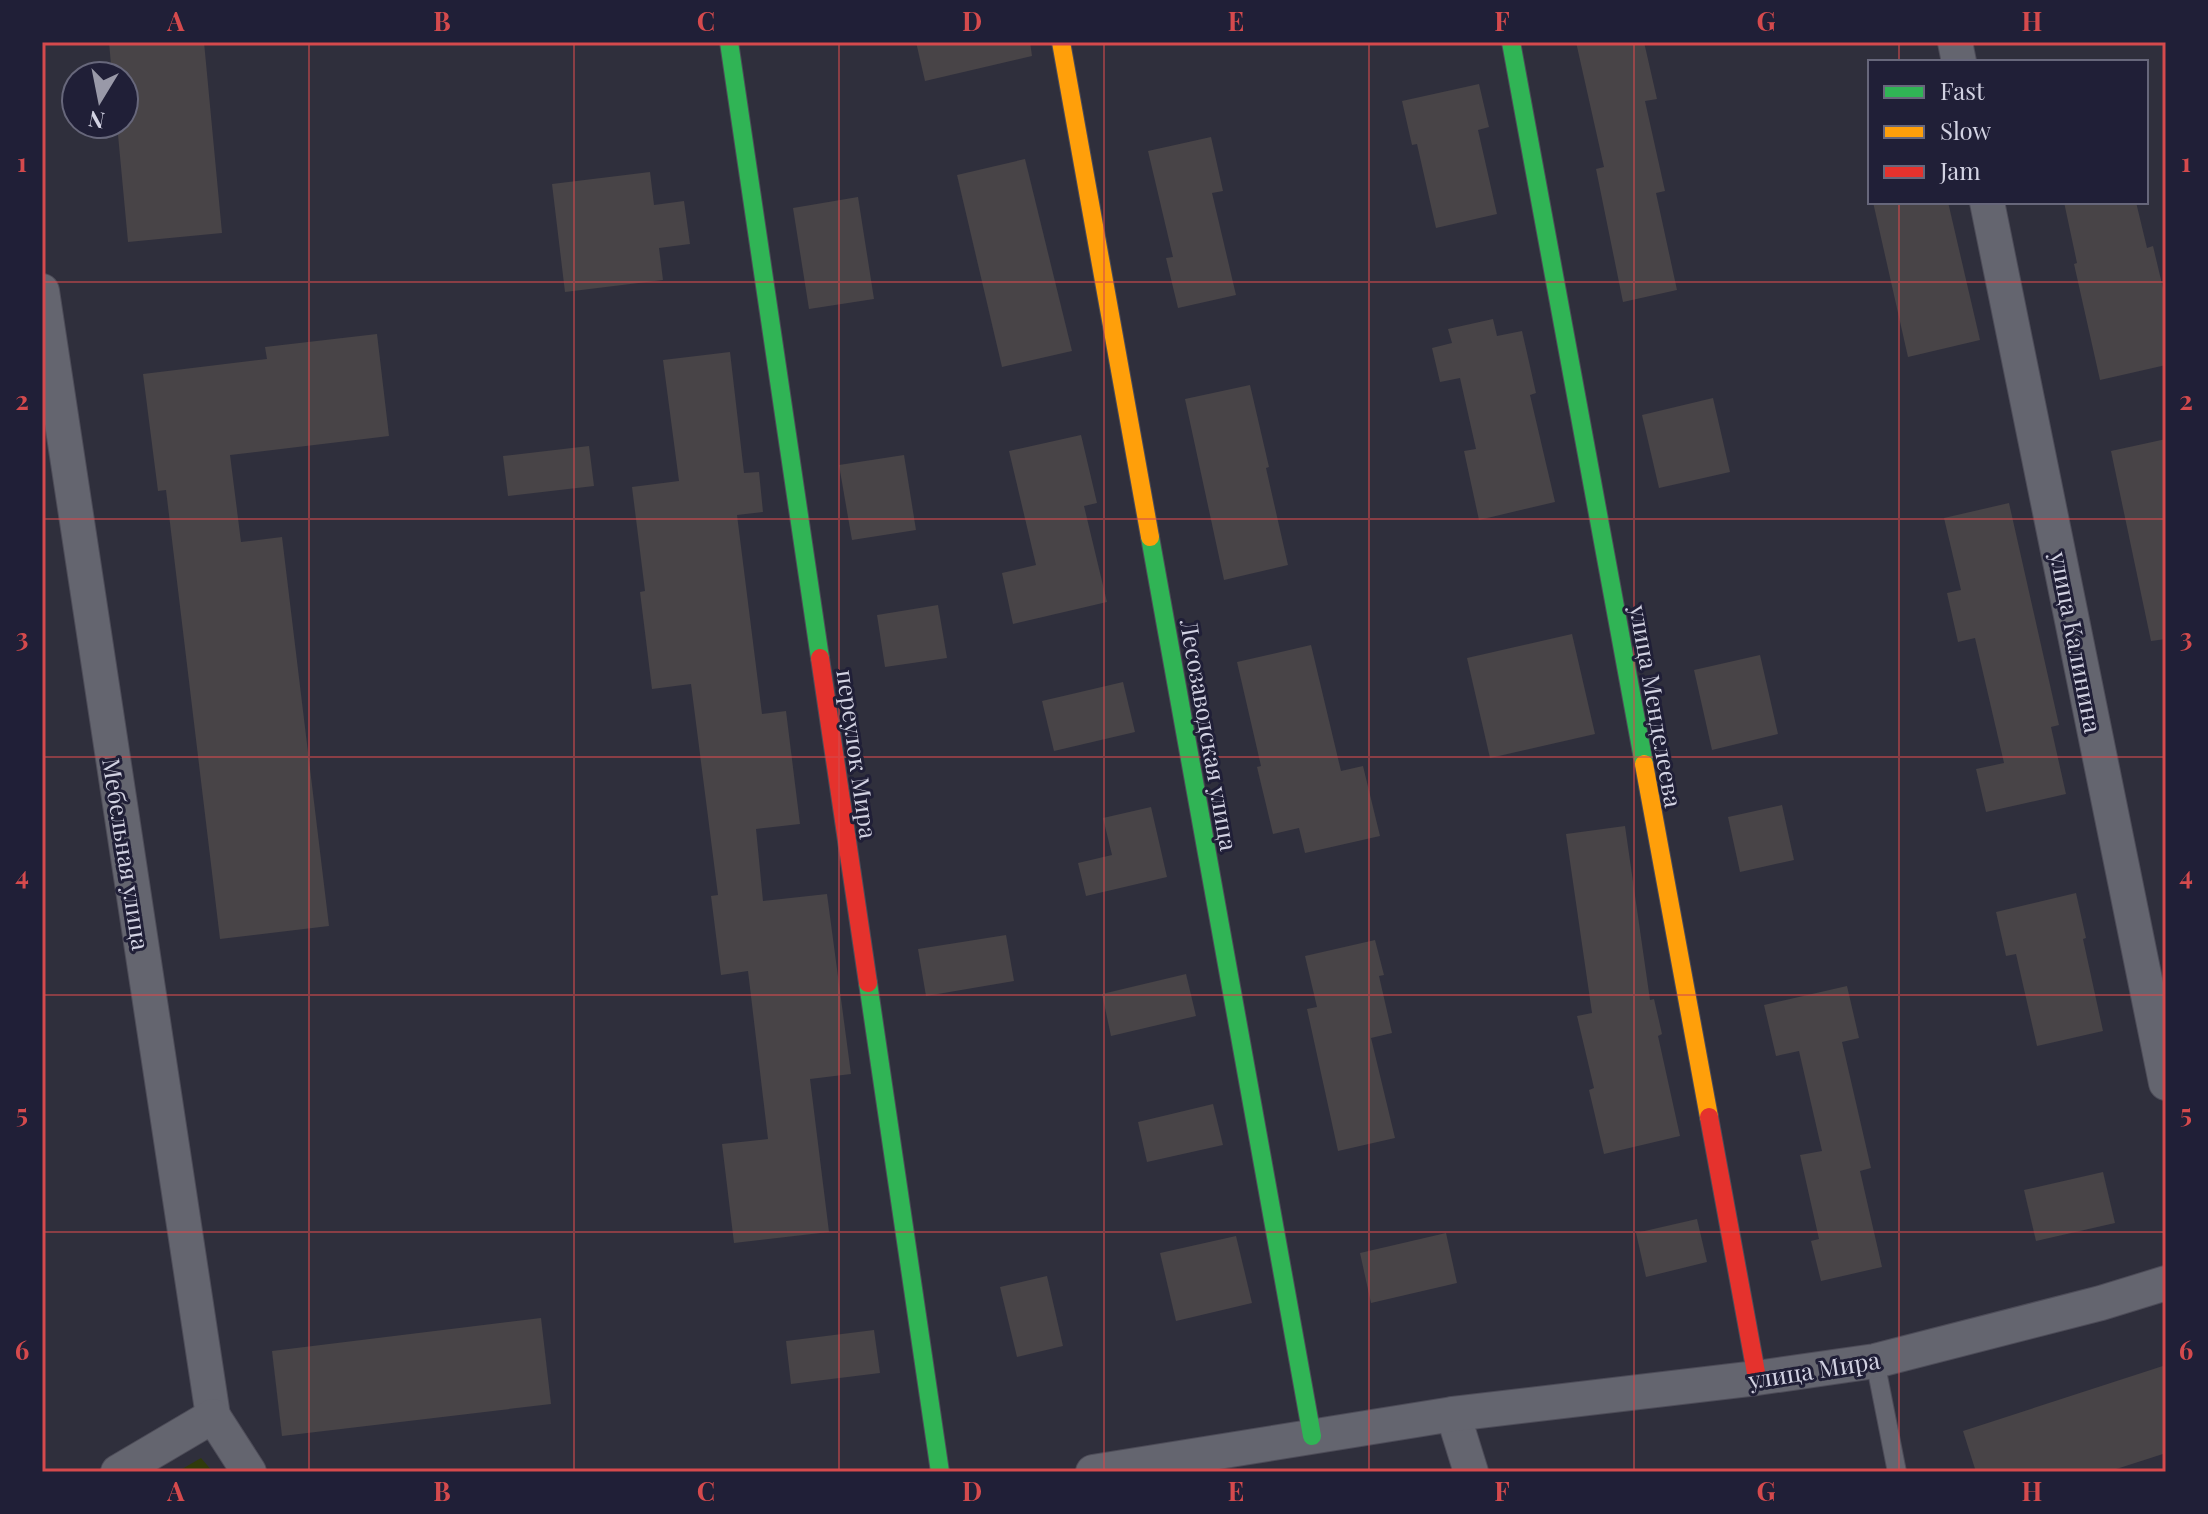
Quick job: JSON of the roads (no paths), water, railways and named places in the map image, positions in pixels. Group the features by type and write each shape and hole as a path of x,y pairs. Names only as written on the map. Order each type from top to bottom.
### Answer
{"street":[{"name":"переулок Мира","path":"729,42 940,1472"},
{"name":"Лесозаводская улица","path":"1061,42 1312,1436"},
{"name":"улица Менделеева","path":"1511,42 1757,1378"},
{"name":"улица Калинина","path":"1987,204 2166,1083"},
{"name":"Мебельная улица","path":"42,291 213,1416"},
{"name":"улица Мира","path":"1093,1472 1453,1414 1875,1361 2101,1303 2166,1283"},
{"path":"1453,1414 1471,1472"},
{"path":"118,1472 213,1416 249,1472"}],"lane":[{"path":"1875,1361 1897,1472"}]}
